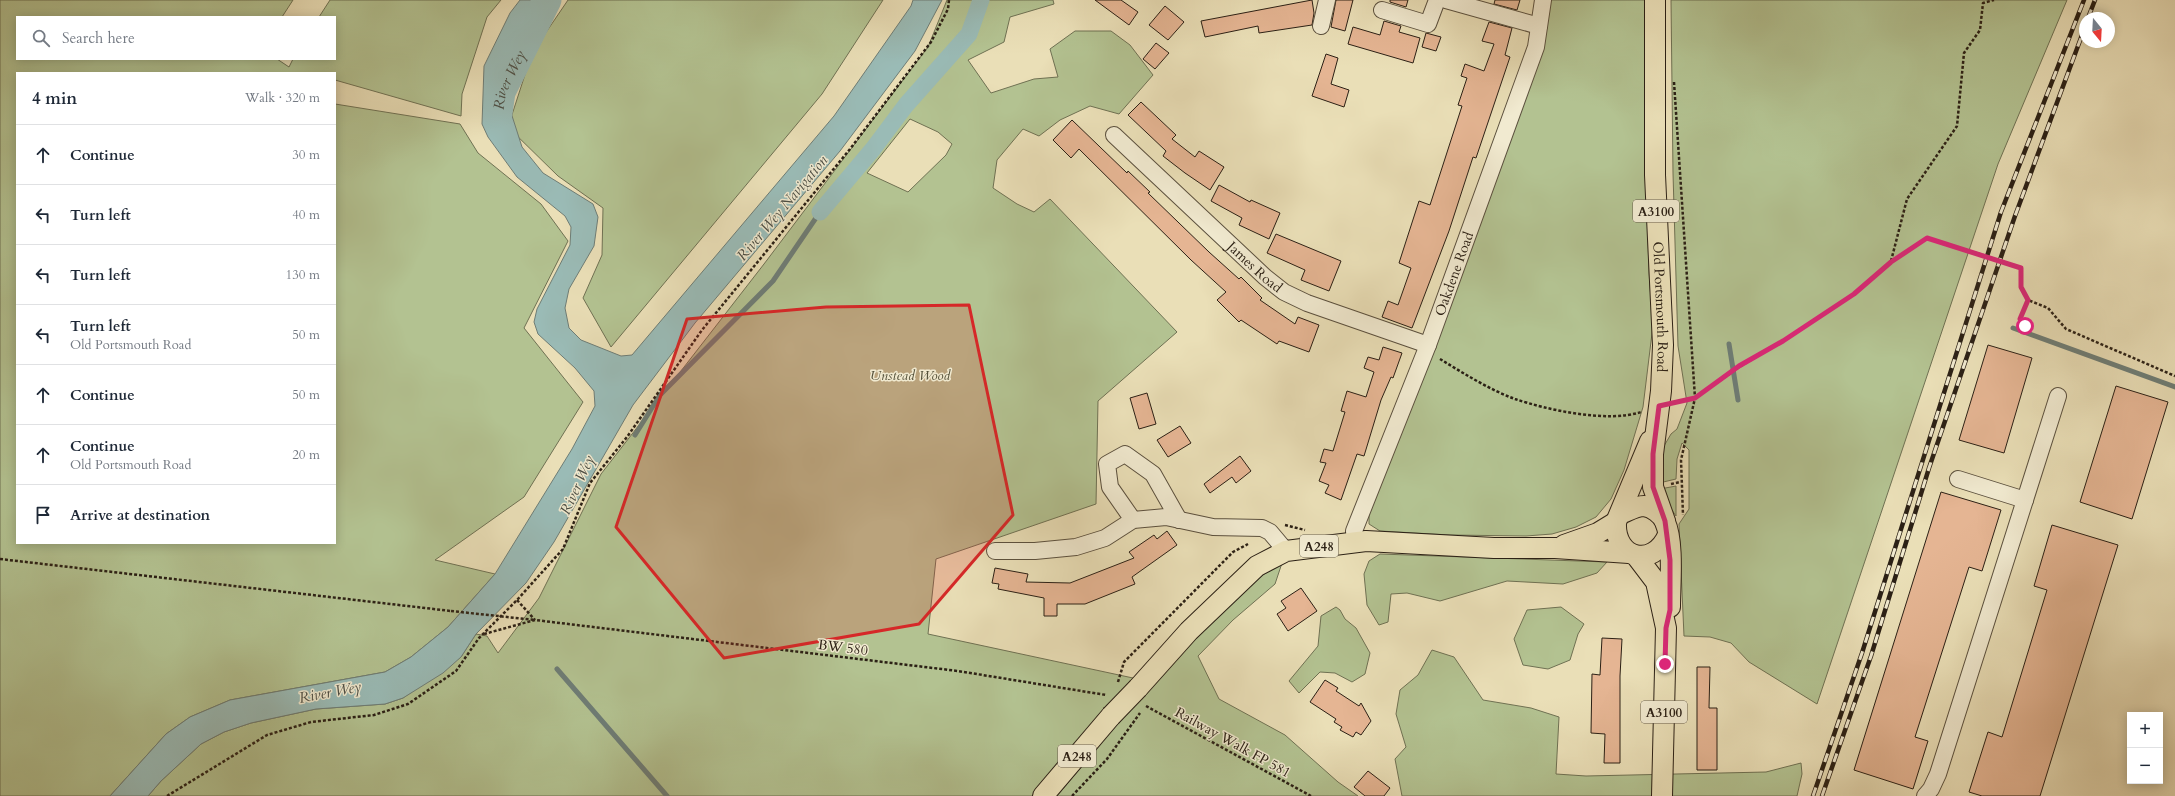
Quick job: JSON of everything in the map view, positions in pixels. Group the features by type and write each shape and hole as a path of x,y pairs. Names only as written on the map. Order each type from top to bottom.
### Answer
{"main road":[{"name":"Old Portsmouth Road","path":"1656,0 1655,175 1663,345 1658,414 1653,454 1653,487 1672,526 1670,610 1666,628"},
{"name":"Old Portsmouth Road","path":"1618,518 1658,414"},
{"path":"1644,506 1658,512 1672,526 1664,543 1658,550 1647,555 1633,555 1618,539 1618,518 1636,507 1644,506"},
{"name":"A248","path":"1555,548 1598,533 1618,518"},
{"name":"A248","path":"1043,796 1112,716 1141,699 1189,631 1257,566 1286,551 1366,541 1494,548 1555,548 1633,555"},
{"name":"A3100","path":"1633,555 1656,582 1666,628 1662,796"}],"street":[{"path":"1321,26 1328,0"},
{"path":"1382,10 1428,24 1437,0"},
{"path":"1446,0 1539,26"},
{"name":"Oakdene Road","path":"1355,543 1354,531 1427,348 1536,47 1544,0"},
{"name":"James Road","path":"1114,135 1265,277 1284,292 1307,303 1427,348"},
{"path":"1925,796 1931,789 1938,774 2058,396"},
{"path":"1133,520 1110,487 1107,464 1125,454 1153,474 1179,520"},
{"path":"1958,479 2025,500"},
{"path":"995,551 1035,551 1076,547 1104,538 1133,520 1166,517 1213,527 1262,528 1270,532 1286,551"}],"path":[{"path":"168,796 266,735 311,722 374,715 408,704 456,671 479,638 563,549 590,483 627,437 702,330 850,149 931,42 948,9 949,0"},
{"path":"1891,262 1907,199 1957,126 1964,53 1980,30 1983,3 1994,0"},
{"path":"1672,526 1680,482 1681,460 1695,398 1674,76"},
{"path":"1427,348 1514,398 1561,410 1610,416 1658,414 1695,398 1739,366 1783,341 1854,294 1891,262 1927,238 2021,268 2021,287 2028,300 2048,308 2066,328 2175,376"},
{"path":"2025,326 2020,319 2028,300"},
{"name":"BW 580","path":"0,559 535,620 958,671 1113,696"},
{"path":"479,638 484,634 535,620 516,600"},
{"path":"1072,796 1107,759 1141,699"},
{"name":"Railway Walk FP 581","path":"1141,699 1311,796"}],"highlighted area":[{"path":"969,305 1013,515 919,624 724,658 616,527 687,319 826,307"}],"green space":[{"path":"0,0 293,0 283,16 16,16 16,60 278,60 289,67 292,60 336,60 336,16 320,16 330,0 501,0 487,17 462,94 461,116 336,80 336,72 16,72 16,544 336,544 336,104 460,124 478,153 541,204 568,241 524,328 583,402 524,497 435,560 495,574 448,627 411,657 385,672 230,700 190,717 166,734 110,796 0,796"},
{"path":"568,0 883,0 822,94 611,347 583,298 602,255 603,208 558,176 508,127 532,53"},
{"name":"Unstead Wood","path":"947,0 1053,0 1054,4 1010,17 1004,42 968,60 991,93 1034,79 1058,77 1050,49 1075,31 1111,31 1130,45 1153,75 1119,114 1090,106 1060,120 1039,136 1023,129 997,160 993,188 1017,204 1034,212 1050,199 1177,332 1098,401 1096,504 936,559 928,634 1133,678 1086,736 1032,796 148,796 161,781 201,744 224,732 251,723 316,709 385,704 403,698 461,657 476,634 487,636 498,653 539,598 601,474 764,264 928,47","holes":["910,119 938,132 952,144 946,155 908,192 867,173"]},
{"path":"1550,0 1647,0 1645,134 1649,273 1653,325 1643,407 1624,470 1611,499 1596,517 1576,527 1552,534 1526,536 1450,535 1380,531 1369,524 1369,509"},
{"path":"1671,0 2067,0 1998,164 1817,704 1749,662 1731,643 1710,637 1684,636 1679,524 1689,509 1689,450 1682,443 1677,459 1676,479 1659,483 1660,464 1664,446 1671,434 1677,429 1687,403 1678,346 1673,173"},
{"path":"1676,486 1676,516 1663,497 1660,489"},
{"path":"1380,554 1607,562 1597,573 1563,584 1507,581 1440,601 1407,593 1391,594 1388,622 1379,625 1367,605 1364,574 1369,561"},
{"path":"1282,563 1275,584 1233,620 1198,656 1219,699 1285,735 1338,782 1358,796 1057,796 1156,677 1255,580"},
{"path":"1336,607 1340,610 1345,619 1356,628 1370,653 1365,674 1352,682 1335,673 1320,672 1299,693 1289,681 1318,646 1321,616"},
{"path":"1561,607 1584,624 1578,634 1570,660 1548,669 1523,665 1514,639 1527,610"},
{"path":"1432,650 1454,657 1483,700 1531,708 1559,717 1556,774 1586,776 1766,772 1801,763 1802,774 1797,796 1402,796 1395,759 1406,747 1396,714 1400,690 1418,675"}],"water":[{"name":"River Wey Navigation","path":"520,0 557,0 515,53 510,64 507,100 522,147 543,173 593,204 598,217 594,246 569,289 565,308 569,328 581,340 621,356 632,355 834,116 911,6 913,0 942,0 915,51 840,151 695,323 633,405 554,542 526,583 476,634 461,657 443,673 403,698 385,704 316,709 251,723 224,732 201,744 161,781 148,796 110,796 166,734 190,717 230,700 385,672 411,657 448,627 495,574 572,449 595,406 594,391 575,368 538,334 534,322 537,309 570,245 571,227 565,216 517,177 488,137 482,124 484,66 510,13"}],"building":[{"path":"1095,0 1121,0 1138,12 1129,25"},
{"path":"1312,0 1314,13 1312,25 1259,33 1258,26 1205,37 1201,21"},
{"path":"1336,0 1353,0 1345,31 1331,27"},
{"path":"1390,0 1408,0 1406,7 1390,2"},
{"path":"1495,0 1520,0 1517,10 1494,4"},
{"path":"1165,6 1184,22 1168,40 1149,25"},
{"path":"1384,21 1401,26 1399,32 1420,38 1413,63 1348,44 1353,27 1380,35"},
{"path":"1489,22 1512,28 1505,55 1510,57 1476,158 1473,157 1449,231 1412,328 1382,317 1388,301 1398,305 1411,268 1399,263 1419,201 1430,205 1462,106 1458,105 1467,78 1461,76 1465,64 1484,71 1494,44 1482,41"},
{"path":"1426,33 1441,37 1436,51 1422,47"},
{"path":"1156,43 1169,53 1155,69 1143,59"},
{"path":"1326,54 1338,58 1331,84 1349,90 1344,107 1312,96"},
{"path":"1141,102 1176,135 1172,139 1195,157 1199,151 1224,167 1210,190 1163,156 1166,151 1128,115"},
{"path":"1072,120 1127,173 1128,171 1150,192 1148,193 1209,252 1239,279 1241,277 1262,298 1260,300 1295,324 1298,317 1319,325 1309,352 1279,341 1277,344 1241,320 1239,322 1217,300 1226,292 1191,260 1079,149 1071,158 1053,140"},
{"path":"1219,185 1250,202 1251,200 1280,213 1269,239 1239,225 1242,218 1211,201"},
{"path":"1276,234 1341,261 1329,291 1301,280 1305,270 1267,253"},
{"path":"1988,345 2032,358 2004,453 1959,440"},
{"path":"1383,347 1402,353 1393,378 1391,377 1381,400 1364,456 1357,454 1341,500 1325,493 1329,485 1319,481 1326,463 1320,462 1324,449 1333,451 1345,412 1341,411 1347,391 1366,397 1374,372 1364,368 1368,357 1379,360"},
{"path":"2116,386 2168,402 2132,519 2080,502"},
{"path":"1147,393 1156,424 1139,429 1130,398"},
{"path":"1180,426 1191,443 1168,457 1157,440"},
{"path":"1240,456 1251,471 1236,483 1232,477 1210,493 1204,484"},
{"path":"1941,492 2001,510 1982,571 1969,567 1915,737 1928,741 1913,789 1854,770"},
{"path":"2052,525 2118,545 2040,796 1982,796 1969,792 1988,732 2002,737 2047,590 2034,586"},
{"path":"1167,531 1177,545 1132,577 1135,584 1085,604 1057,604 1057,616 1044,616 1044,598 998,589 999,584 992,583 995,568 1028,574 1026,582 1070,583 1134,558 1129,552 1154,535 1157,539"},
{"path":"1301,588 1317,611 1288,631 1277,614 1286,608 1281,601"},
{"path":"1602,638 1622,639 1620,676 1620,763 1604,763 1605,734 1591,733 1592,674 1600,675"},
{"path":"1697,667 1710,667 1709,708 1717,708 1717,770 1697,770"},
{"path":"1325,680 1338,688 1336,691 1359,706 1361,703 1371,721 1361,735 1356,732 1353,737 1340,730 1342,727 1334,722 1336,719 1310,702"},
{"path":"1368,771 1390,788 1384,796 1365,796 1354,787"}],"waterway":[{"name":"River Wey","path":"498,113 501,92 547,0"},
{"path":"820,212 873,149 906,105 969,34 981,0"},
{"path":"635,435 660,395 773,281 820,212"},
{"path":"2013,328 2175,387"},
{"path":"1729,344 1738,400"},
{"path":"557,669 667,796"}],"railway":[{"path":"1813,796 1862,653 2001,212 2084,0"},
{"path":"2090,12 2095,0"},
{"path":"1822,796 1871,656 1929,468 2015,216 2079,43"}],"route":[{"path":"1665,664 1666,628 1670,610 1670,560 1665,521 1653,487 1653,454 1659,406 1695,398 1739,366 1783,341 1854,294 1891,262 1927,238 1944,242 2021,268 2021,287 2028,300 2020,319 2025,326"}]}
